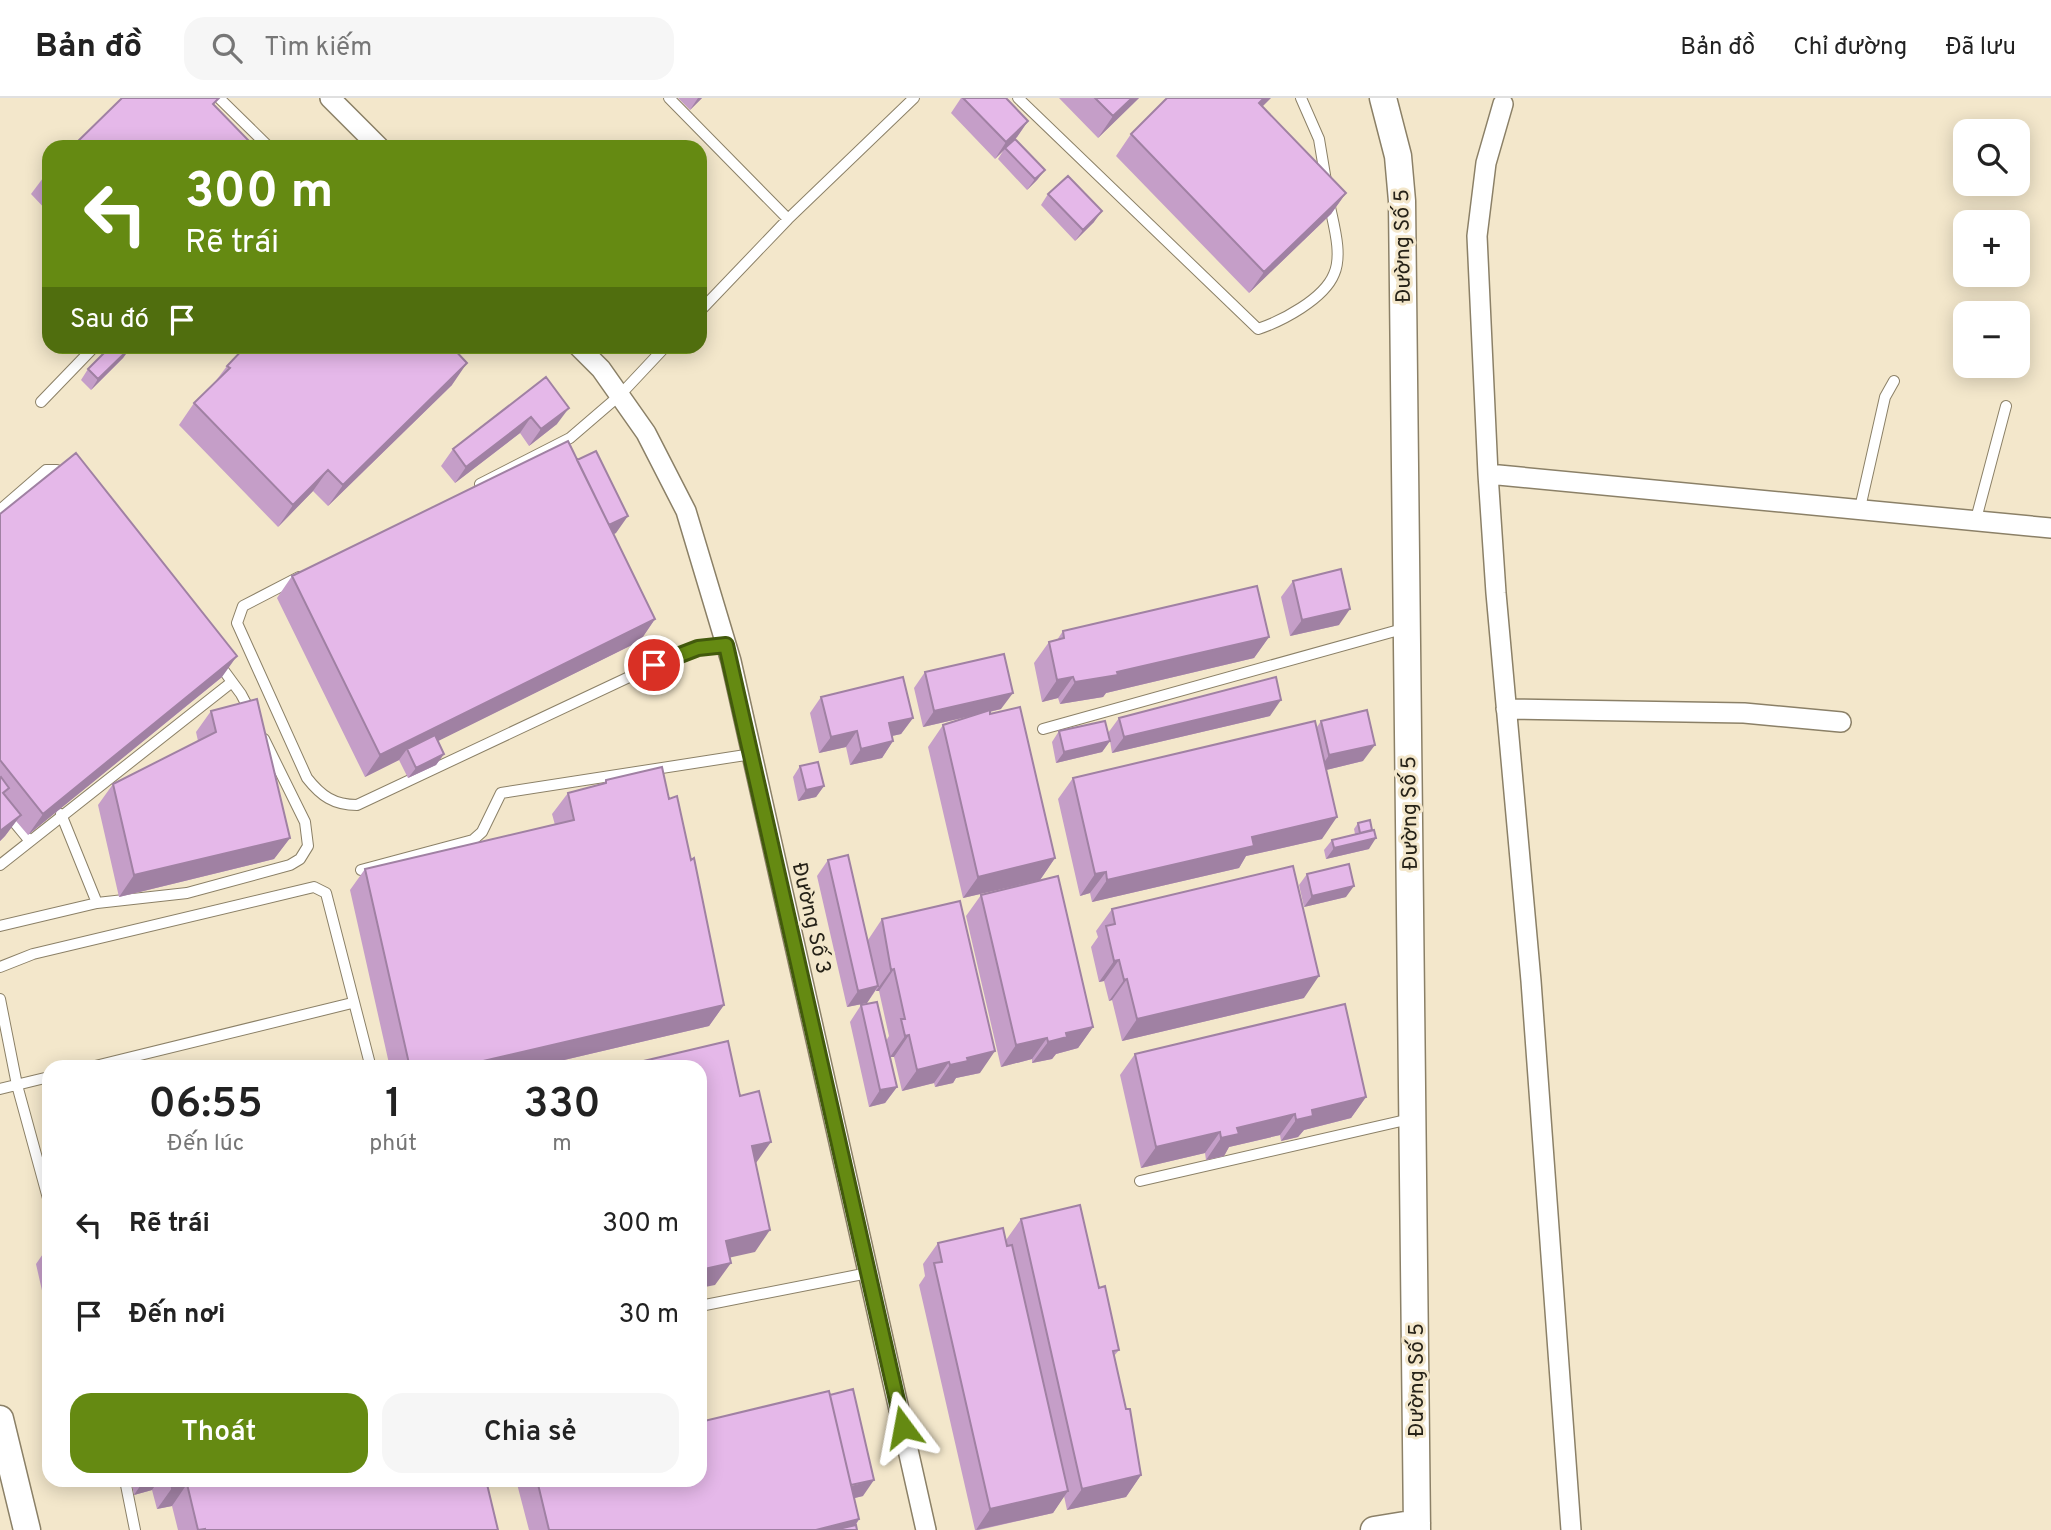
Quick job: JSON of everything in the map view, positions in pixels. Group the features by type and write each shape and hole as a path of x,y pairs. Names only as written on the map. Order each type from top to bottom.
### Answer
{"street":[{"path":"330,98 372,140"},
{"name":"Đường Số 5","path":"1383,98 1398,156 1402,201 1417,1527"},
{"path":"1503,104 1486,163 1477,236 1488,474 1531,981 1571,1530"},
{"name":"Đường Số 3","path":"586,354 601,369 646,433 686,511 726,645 926,1530"},
{"path":"1488,474 2051,528"},
{"path":"1506,709 1732,713 1841,722"},
{"path":"0,1419 27,1530"},
{"path":"1374,1530 1417,1527"}],"lane":[{"path":"219,98 262,140"},
{"path":"669,98 788,219"},
{"path":"707,304 788,219 914,98"},
{"path":"1018,98 1250,324 1258,328 1304,305 1323,289 1335,274 1336,247 1319,139 1301,98"},
{"path":"41,402 88,354"},
{"path":"473,488 570,438 620,395 658,354"},
{"path":"1860,508 1885,397 1894,381"},
{"path":"1976,519 2006,406"},
{"path":"0,510 46,470 57,470 75,488"},
{"path":"304,575 243,606 237,623 307,778 317,790 341,805 357,805 678,653 726,645"},
{"path":"1043,729 1406,628"},
{"path":"0,926 97,903 187,893 290,865 300,859 308,846 305,822 232,681 216,659"},
{"path":"0,865 232,681"},
{"path":"361,870 473,840 482,832 501,793 752,754"},
{"path":"0,806 29,840"},
{"path":"61,814 97,903"},
{"path":"0,967 33,954 314,887 326,894 369,1060"},
{"path":"0,999 17,1084 42,1176"},
{"path":"120,1060 352,1003"},
{"path":"0,1089 42,1079"},
{"path":"1140,1181 1413,1119"},
{"path":"707,1305 868,1272"},
{"path":"126,1487 135,1530"}],"building":[{"path":"122,98 219,98 213,104 248,140 79,140"},
{"path":"963,98 1006,98 1028,121 1006,142"},
{"path":"1095,98 1132,98 1113,116"},
{"path":"1167,98 1264,98 1259,103 1346,193 1264,272 1131,134"},
{"path":"1015,139 1045,170 1035,179 1005,148"},
{"path":"1068,176 1102,211 1083,230 1048,194"},
{"path":"103,354 124,354 98,379 88,369"},
{"path":"238,354 459,354 467,363 343,485 328,470 293,505 194,403 230,368 227,366"},
{"path":"546,377 569,408 541,429 531,417 466,467 453,449"},
{"path":"568,441 655,619 380,755 292,576"},
{"path":"596,451 628,516 609,525 577,460"},
{"path":"76,453 237,656 43,814 0,760 0,514"},
{"path":"1341,569 1350,609 1302,620 1293,581"},
{"path":"1257,586 1269,637 1117,672 1118,675 1075,682 1073,677 1057,680 1049,642 1064,638 1063,631"},
{"path":"1004,654 1013,693 934,711 925,672"},
{"path":"903,677 913,718 889,723 893,741 861,749 857,731 831,737 821,697"},
{"path":"1276,677 1281,700 1124,737 1119,718"},
{"path":"257,699 290,838 134,875 113,784 216,732 211,711"},
{"path":"1020,707 1055,858 978,877 943,725 990,710 990,714"},
{"path":"1367,710 1375,745 1329,755 1321,721"},
{"path":"1105,721 1110,741 1064,752 1059,731"},
{"path":"1315,721 1337,817 1252,837 1254,846 1107,880 1106,872 1095,874 1073,778"},
{"path":"435,735 444,754 416,768 407,749"},
{"path":"818,762 824,786 806,790 800,766"},
{"path":"662,767 669,799 677,796 691,860 694,858 724,1005 487,1060 408,1060 365,869 574,820 568,793 606,783 606,780"},
{"path":"0,778 9,788 3,793 21,815 0,831"},
{"path":"1370,820 1372,830 1360,833 1358,823"},
{"path":"1374,830 1376,838 1334,848 1332,840"},
{"path":"848,855 878,986 858,991 828,860"},
{"path":"1349,864 1354,886 1312,896 1307,874"},
{"path":"1293,866 1319,976 1137,1019 1127,979 1124,980 1119,960 1114,961 1106,926 1115,924 1112,909"},
{"path":"1058,876 1093,1027 1066,1033 1067,1037 1048,1042 1047,1038 1016,1045 981,895"},
{"path":"960,901 995,1051 967,1058 968,1061 950,1065 949,1062 917,1070 909,1035 905,1036 901,1019 905,1019 894,969 891,970 882,919"},
{"path":"877,1002 897,1087 880,1090 861,1005"},
{"path":"1345,1004 1366,1097 1312,1110 1313,1116 1296,1120 1295,1114 1237,1128 1239,1134 1221,1138 1220,1132 1156,1147 1135,1054"},
{"path":"728,1041 740,1096 759,1091 771,1142 752,1146 770,1230 726,1241 731,1263 707,1268 707,1060 648,1060"},
{"path":"1080,1205 1099,1288 1105,1286 1119,1350 1113,1351 1126,1409 1130,1409 1141,1475 1082,1489 1021,1219"},
{"path":"1003,1228 1007,1246 1012,1245 1068,1491 990,1509 934,1263 942,1262 938,1243"},
{"path":"853,1389 874,1480 851,1485 830,1395"},
{"path":"829,1391 859,1519 816,1530 549,1530 539,1487 707,1487 707,1420"},
{"path":"188,1487 488,1487 498,1530 205,1529 198,1530"},
{"path":"856,1525 857,1530 834,1530"}],"route":[{"path":"654,665 678,653 726,645 903,1427"}]}
